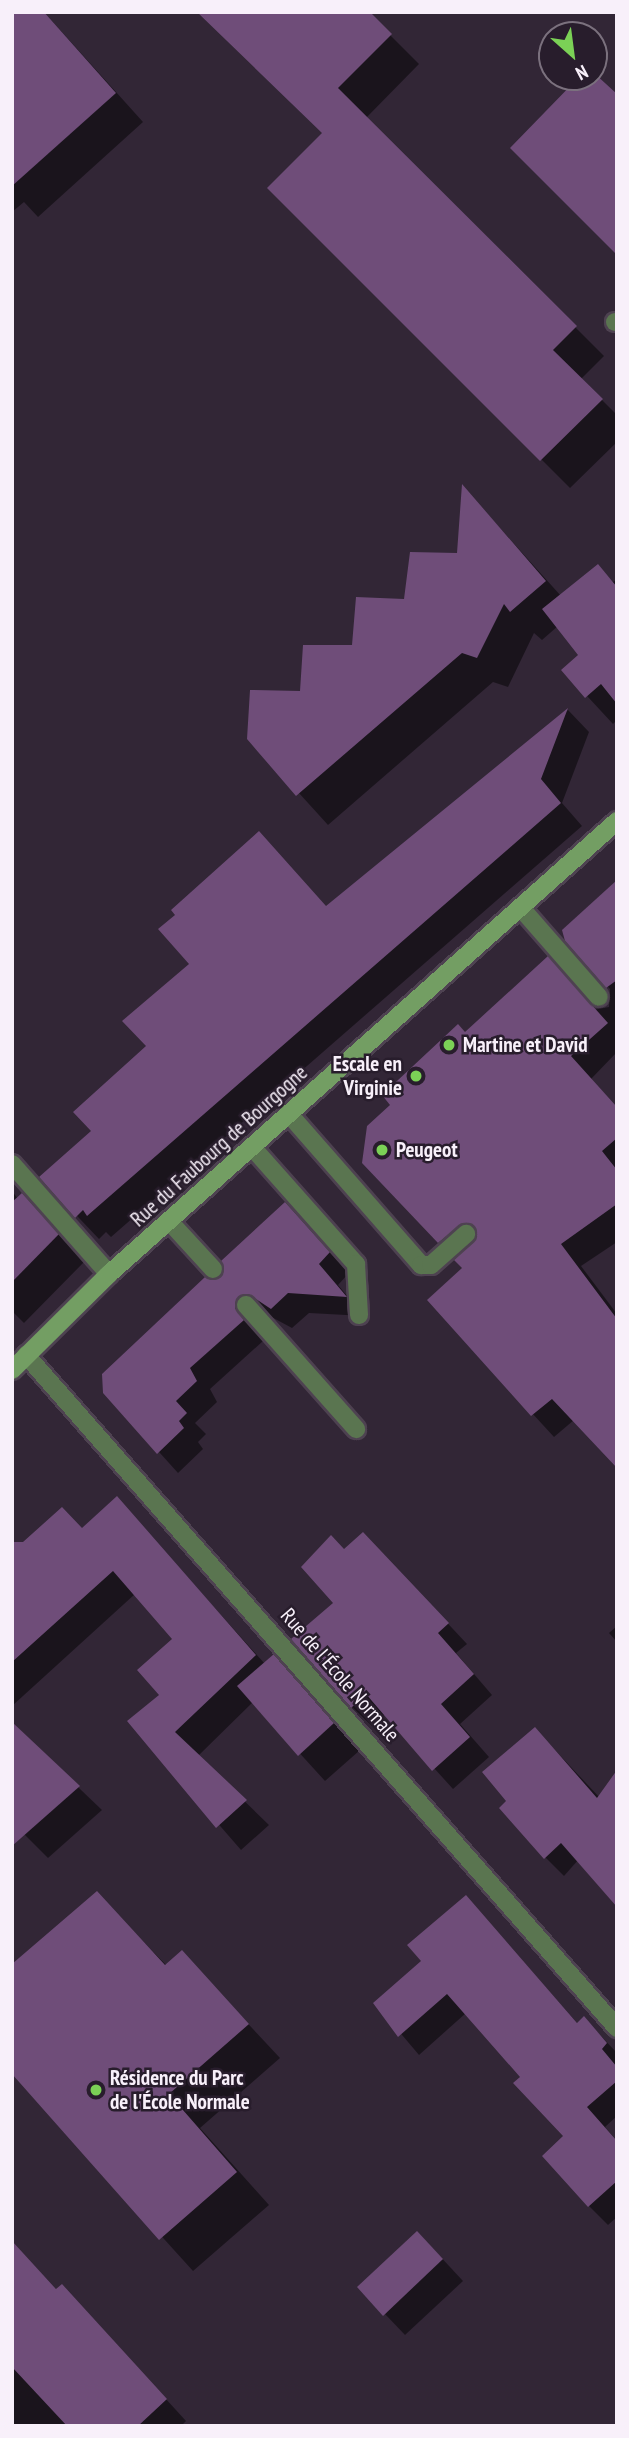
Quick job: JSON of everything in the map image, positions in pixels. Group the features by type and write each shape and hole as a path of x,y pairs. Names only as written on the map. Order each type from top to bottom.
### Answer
{"main road":[{"name":"Rue du Faubourg de Bourgogne","path":"12,1370 109,1275 617,821"}],"street":[{"path":"521,908 599,997"},
{"path":"289,1114 421,1265 431,1265 466,1234"},
{"path":"252,1147 356,1264 359,1315"},
{"path":"12,1164 109,1275"},
{"path":"169,1221 213,1269"},
{"path":"246,1305 356,1429"},
{"name":"Rue de l'École Normale","path":"26,1356 617,2028"}],"building":[{"path":"12,12 44,12 116,93 12,186"},
{"path":"197,12 370,12 392,34 338,88 577,326 553,350 603,399 540,461 267,188 322,133"},
{"path":"608,86 617,94 617,255 510,148 565,91 608,91"},
{"path":"462,484 546,581 510,612 504,604 477,658 462,653 296,796 247,739 250,690 300,691 303,645 352,645 356,597 404,599 410,552 457,553"},
{"path":"598,564 617,587 617,704 601,684 585,698 561,670 578,655 542,609"},
{"path":"568,708 541,779 561,803 87,1216 83,1210 75,1218 39,1177 91,1131 73,1112 146,1046 122,1021 189,964 158,929 175,915 171,910 259,831 326,906"},
{"path":"617,880 617,980 606,988 565,941 562,930"},
{"path":"548,956 608,1023 571,1056 617,1107 617,1138 602,1151 617,1170 617,1204 561,1244 617,1319 617,1468 552,1399 531,1416 427,1300 462,1268 454,1260 476,1238 475,1227 463,1223 438,1243 362,1163 367,1126 390,1105 382,1095 458,1024 465,1032"},
{"path":"22,1193 59,1234 12,1282 12,1202"},
{"path":"285,1202 330,1252 319,1264 347,1297 288,1293 271,1309 250,1295 239,1296 235,1308 244,1320 190,1368 197,1381 176,1401 187,1413 179,1421 184,1428 157,1454 103,1393 102,1374 205,1277 221,1277 221,1261"},
{"path":"117,1496 256,1655 175,1732 247,1800 216,1828 127,1721 159,1695 137,1670 172,1639 113,1571 12,1662 12,1542 23,1542 62,1507 82,1528"},
{"path":"363,1532 449,1623 438,1633 474,1674 441,1704 470,1737 432,1771 366,1694 351,1708 291,1639 333,1603 301,1567 331,1535 344,1549"},
{"path":"274,1654 334,1723 298,1756 237,1686"},
{"path":"12,1722 80,1786 12,1846"},
{"path":"535,1727 597,1798 617,1770 617,1907 561,1843 544,1859 499,1808 506,1801 482,1772"},
{"name":"Résidence du Parc de l'École Normale","path":"97,1891 165,1965 182,1950 249,2024 169,2094 237,2172 159,2240 12,2074 12,1964"},
{"path":"466,1895 577,2023 584,2016 607,2043 602,2049 617,2067 617,2081 587,2107 617,2141 617,2181 588,2207 542,2156 563,2136 513,2083 520,2077 447,1994 398,2037 373,2003 421,1961 407,1945"},
{"path":"417,2231 443,2259 383,2316 357,2287"},
{"path":"12,2241 56,2289 62,2284 167,2399 138,2426 67,2426 12,2367"}],"place":[{"name":"Martine et David","path":"449,1045"},
{"name":"Escale en Virginie","path":"416,1076"},
{"name":"Peugeot","path":"382,1150"},
{"name":"Résidence du Parc de l'École Normale","path":"96,2090"}]}
